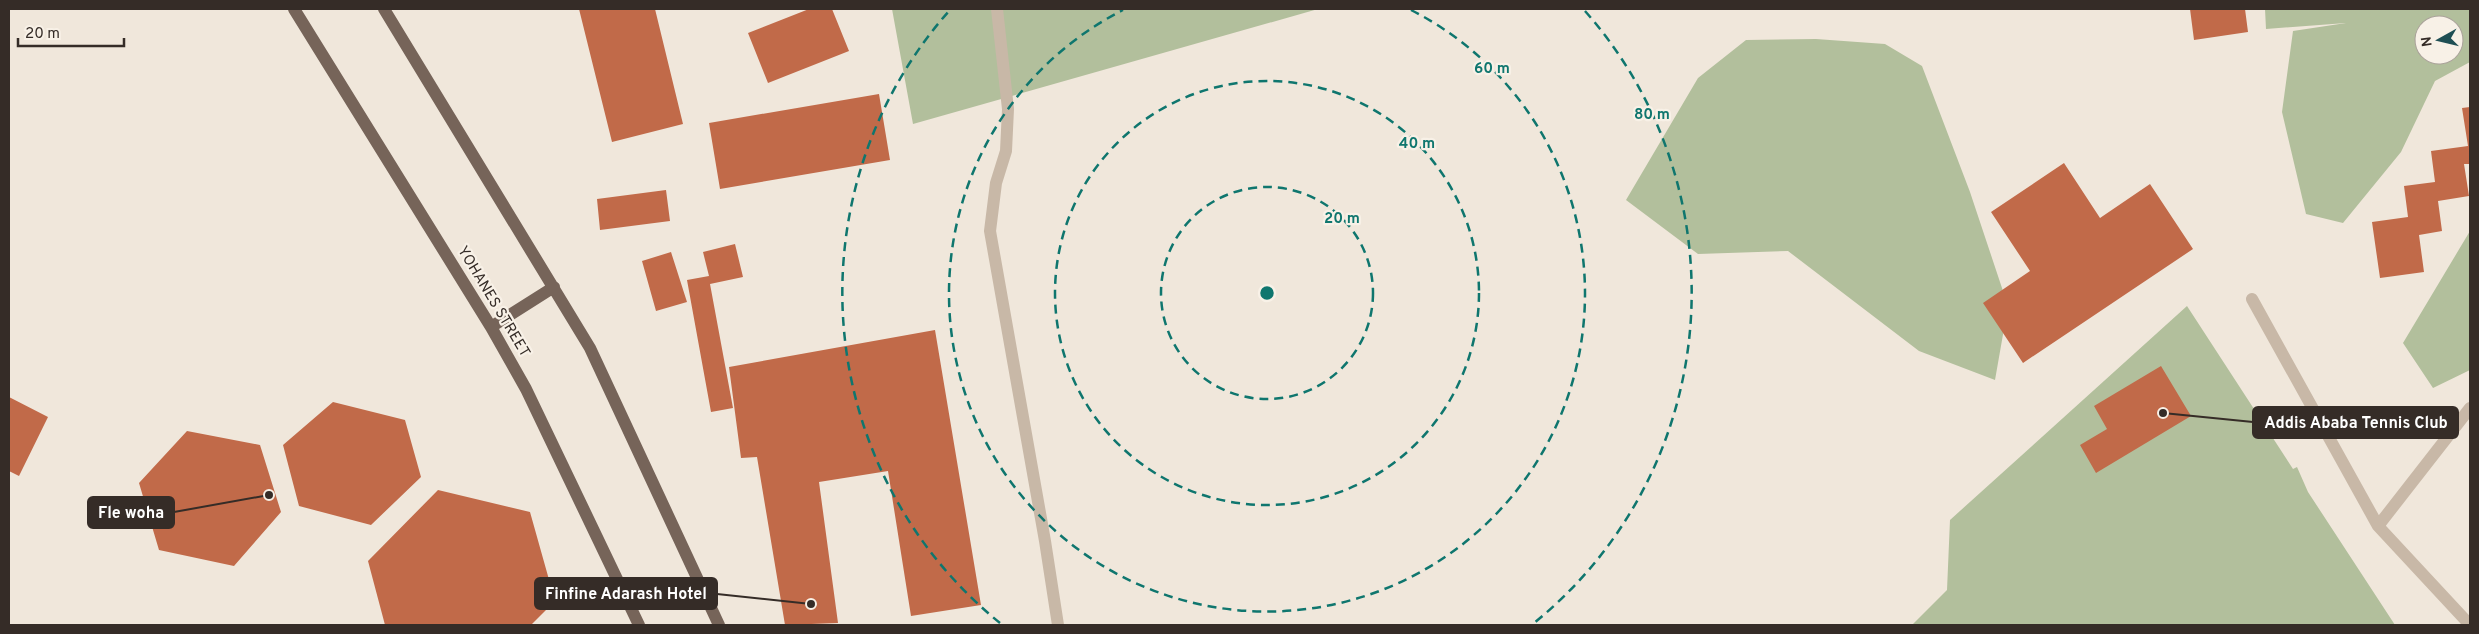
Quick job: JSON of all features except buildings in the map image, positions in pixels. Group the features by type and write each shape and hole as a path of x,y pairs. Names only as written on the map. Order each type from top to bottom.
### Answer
{"main road":[{"name":"YOHANES STREET","path":"294,9 491,327 526,389 639,625"},
{"path":"384,9 590,348 719,625"},
{"path":"491,327 554,287"}],"lane":[{"path":"996,9 1008,109 1006,151 996,183 990,231 1046,541 1058,625"},
{"path":"2252,299 2378,526 2470,625"},
{"path":"2378,526 2470,408"}],"green space":[{"path":"892,9 1318,9 913,124"},
{"path":"2265,9 2470,9 2470,62 2435,81 2401,152 2343,223 2306,214 2282,112 2293,31 2346,23 2266,29"},
{"path":"1816,39 1885,44 1922,66 1970,192 2008,306 1995,380 1919,351 1788,251 1698,254 1626,200 1698,78 1746,40"},
{"path":"2470,231 2470,370 2433,388 2403,343"},
{"path":"2187,306 2293,469 2297,467 2308,492 2395,625 1912,625 1947,590 1950,520"}],"place":[{"name":"Addis Ababa Tennis Club","path":"2163,413"},
{"name":"Fle woha","path":"269,495"},
{"name":"Finfine Adarash Hotel","path":"811,604"}]}
